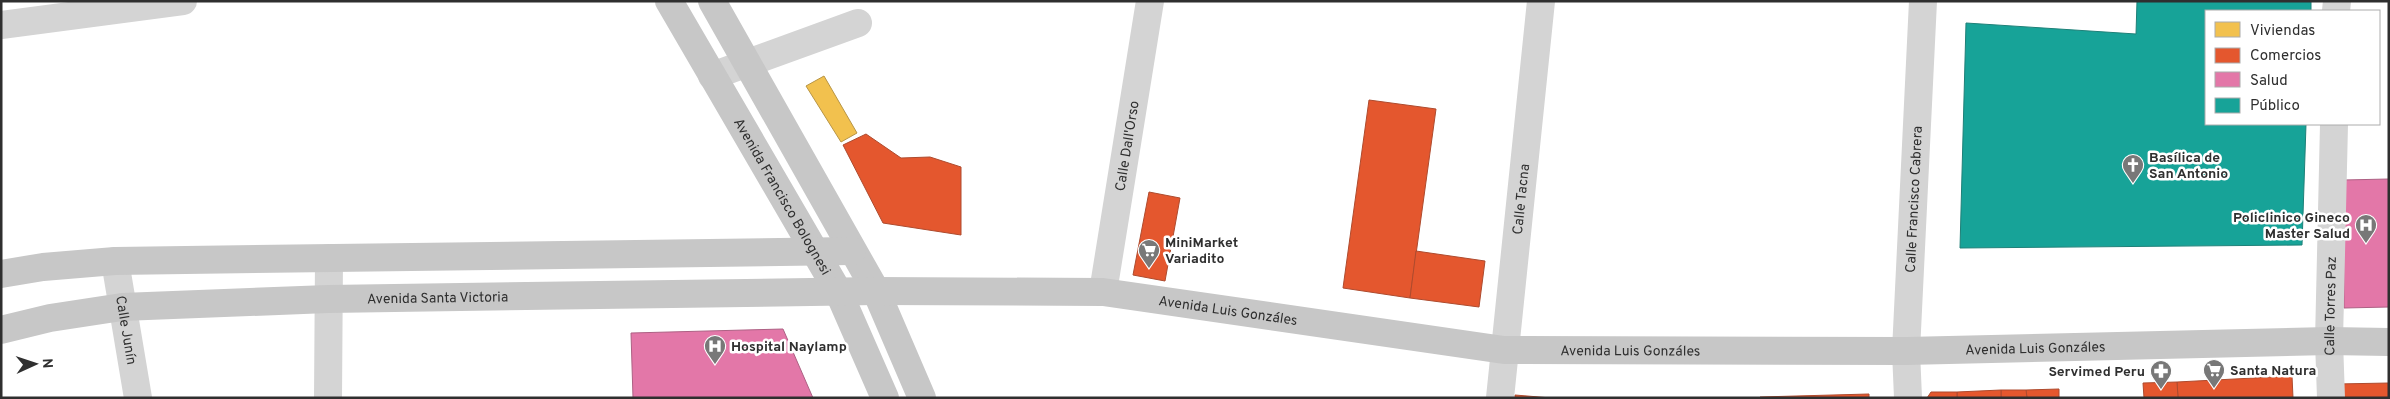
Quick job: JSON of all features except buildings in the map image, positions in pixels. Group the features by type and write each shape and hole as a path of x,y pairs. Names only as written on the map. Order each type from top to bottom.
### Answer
{"main road":[{"name":"Avenida Francisco Bolognesi","path":"669,1 839,293 885,398"},
{"path":"712,1 876,292 922,398"},
{"path":"1,274 43,267 115,261 813,250 852,251"},
{"name":"Avenida Luis Gonzáles","path":"876,292 1104,292 1504,350 1906,351 2329,341 2389,342"},
{"name":"Avenida Santa Victoria","path":"1,330 50,318 122,307 328,299 876,292"}],"street":[{"path":"1,25 183,1"},
{"name":"Calle Dall'Orso","path":"1104,292 1150,1"},
{"name":"Calle Tacna","path":"1500,398 1541,1"},
{"name":"Calle Francisco Cabrera","path":"1908,398 1906,351 1923,1"},
{"path":"712,76 858,23"},
{"name":"Calle Torres Paz","path":"2330,398 2329,341 2334,125"},
{"path":"328,398 329,258"},
{"name":"Calle Junín","path":"115,261 138,398"}],"place":[{"name":"Basílica de San Antonio","path":"2133,184"},
{"name":"Policlinico Gineco Master Salud","path":"2366,244"},
{"name":"MiniMarket Variadito","path":"1149,269"},
{"name":"Hospital Naylamp","path":"715,365"},
{"name":"Santa Natura","path":"2214,389"},
{"name":"Servimed Peru","path":"2161,390"}]}
